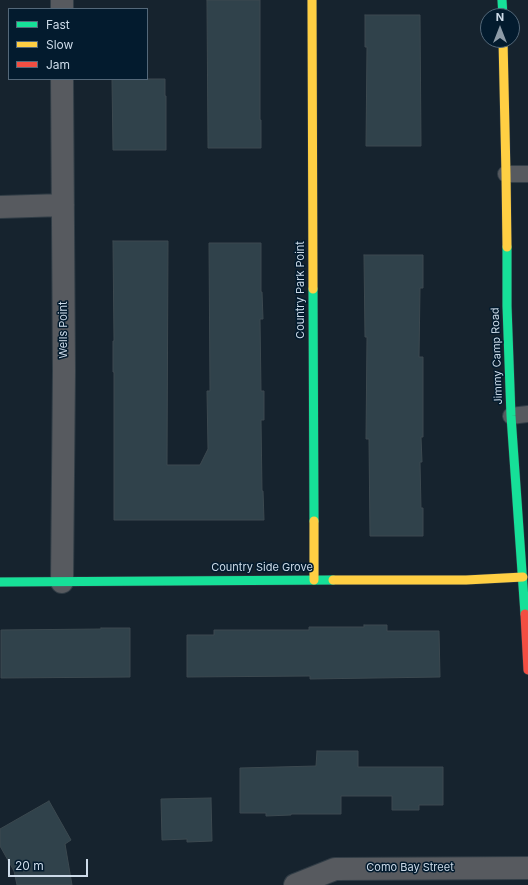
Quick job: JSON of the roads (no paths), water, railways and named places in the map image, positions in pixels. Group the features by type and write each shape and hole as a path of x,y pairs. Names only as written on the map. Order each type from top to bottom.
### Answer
{"street":[{"name":"Country Park Point","path":"312,0 314,580"},
{"name":"Jimmy Camp Road","path":"503,48 507,306 511,416 523,577 528,670"},
{"name":"Wells Point","path":"62,80 64,371 62,582"},
{"path":"0,207 63,205"},
{"name":"Country Side Grove","path":"0,582 466,580 523,577"},
{"name":"Como Bay Street","path":"295,885 335,869 528,868"}],"lane":[{"path":"506,174 528,174"},
{"path":"511,416 528,414"}]}
